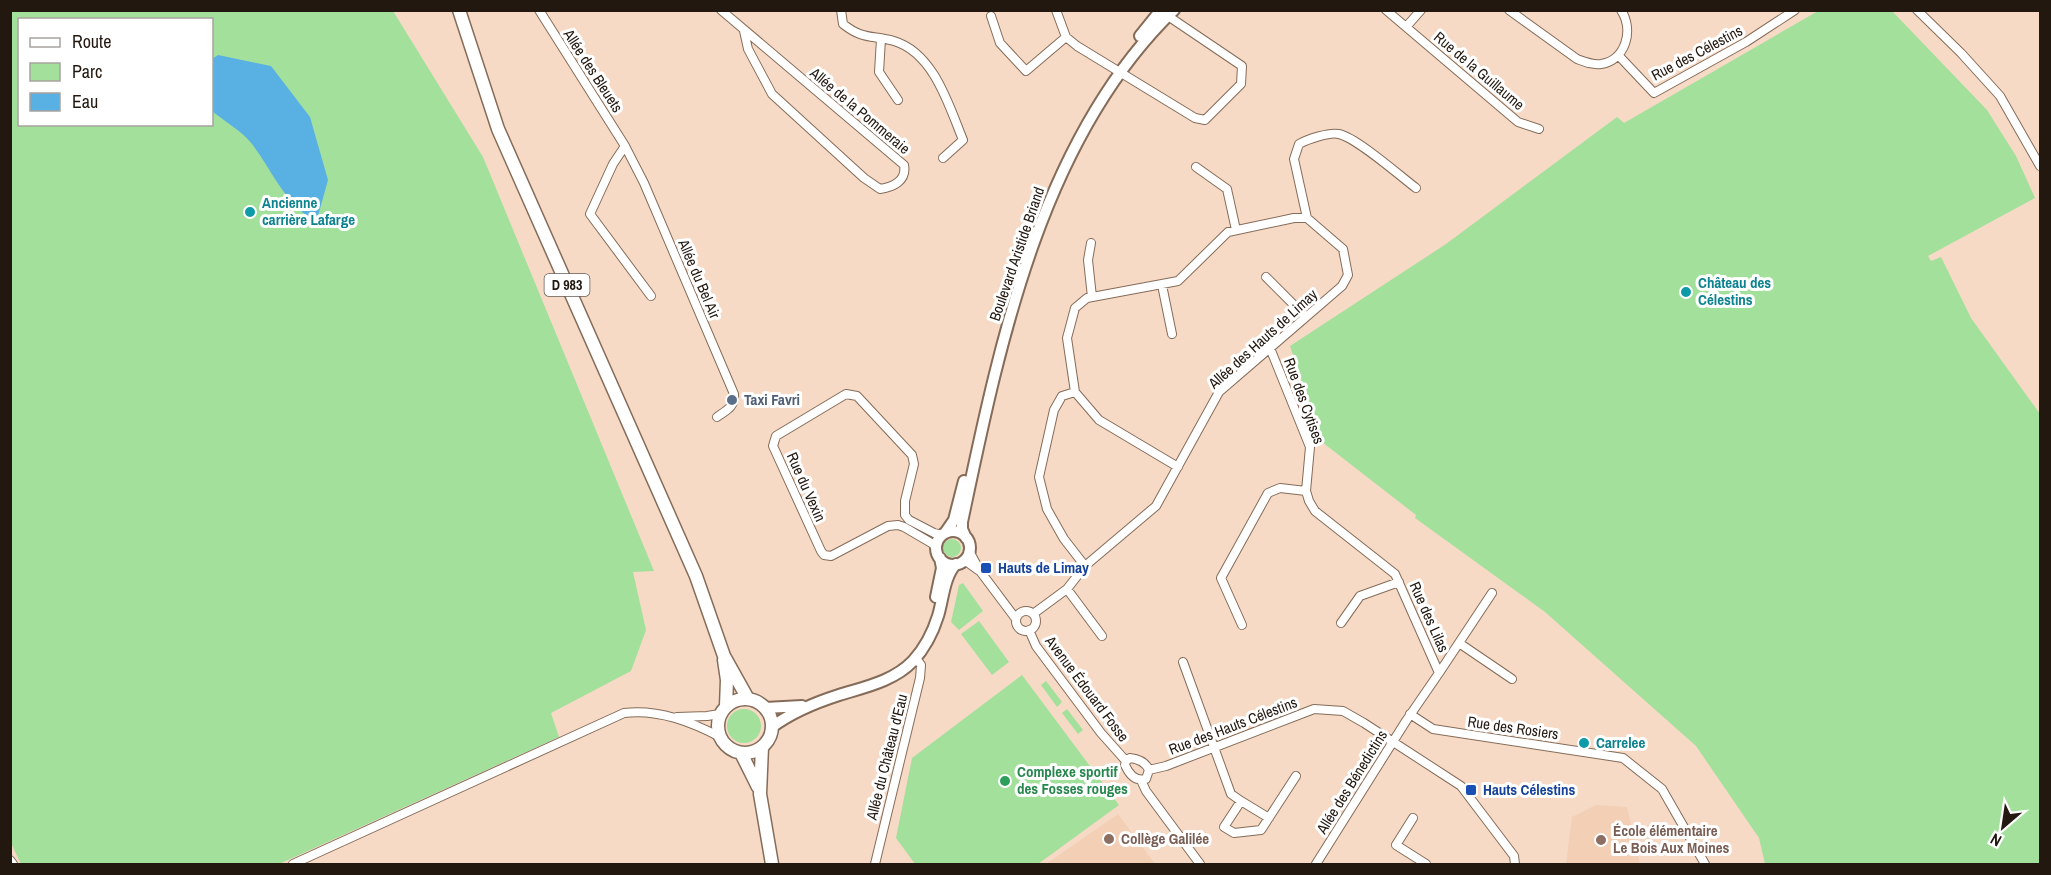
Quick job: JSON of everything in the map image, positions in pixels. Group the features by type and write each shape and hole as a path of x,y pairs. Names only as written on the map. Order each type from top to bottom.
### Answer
{"main road":[{"name":"D 983","path":"459,10 498,129 696,576 724,656 748,699"},
{"name":"Boulevard Aristide Briand","path":"944,534 954,520 1007,309 1034,225 1068,148 1118,70 1168,12"},
{"name":"Boulevard Aristide Briand","path":"966,538 962,526 970,486 1007,330 1031,251 1048,204 1066,165 1118,70"},
{"path":"772,727 809,705 889,679 916,658 929,636 937,618 951,571 966,558 969,551 966,538 956,532 944,534 938,541 942,568 929,636"},
{"path":"938,553 949,564 959,563"},
{"name":"D 983","path":"723,710 727,680 724,656"},
{"path":"741,753 755,751 762,747 768,741 772,727 765,708 756,701 748,699 733,701 723,710 717,722 722,738 729,746 741,753 760,794"},
{"path":"765,708 809,705"},
{"path":"762,747 760,794 772,864"}],"street":[{"name":"Allée des Bleuets","path":"538,10 625,146"},
{"name":"Allée de la Pommeraie","path":"721,10 904,165 905,171 901,180 891,187 880,189 864,178 772,94 748,49 744,31"},
{"path":"841,10 843,24 854,33 894,41 905,46 919,57 940,84 963,140 943,158"},
{"path":"1056,10 1066,37 1077,46 1194,118 1205,120 1241,84 1242,66 1168,12"},
{"name":"Rue de la Guillaume","path":"1386,10 1518,122 1539,129"},
{"path":"1406,27 1421,10"},
{"path":"1509,10 1577,59 1589,64 1601,64 1619,56 1627,33 1627,24 1621,10"},
{"name":"Rue des Célestins","path":"1619,56 1654,93 1746,42 1795,10"},
{"path":"1917,10 2000,96 2040,166"},
{"path":"991,16 1000,43 1026,71 1066,37"},
{"path":"880,39 879,72 898,100"},
{"path":"1178,467 1099,420 1075,392 1066,338 1074,308 1087,298 1178,281 1228,232 1293,218 1307,218 1294,159 1299,144 1309,139 1338,134 1354,141 1416,188"},
{"path":"625,146 613,164 591,214 651,296"},
{"name":"Allée du Bel Air","path":"625,146 644,183 734,394 735,402 732,407 717,417"},
{"path":"1196,167 1227,189 1236,230"},
{"name":"Allée des Hauts de Limay","path":"1033,614 1067,589 1085,566 1156,506 1219,392 1342,286 1348,275 1343,249 1307,218"},
{"path":"1091,243 1088,260 1092,297"},
{"path":"1266,277 1306,317"},
{"path":"1162,285 1172,334"},
{"name":"Rue des Cytises","path":"1270,348 1310,447 1306,491"},
{"path":"1075,392 1062,396 1054,410 1039,477 1047,509 1064,539 1085,566"},
{"name":"Rue du Vexin","path":"938,553 928,541 898,525 888,526 831,556 824,555 773,446 773,440 846,394 857,396 912,455 914,464 903,509 905,515 909,520 934,533 944,534"},
{"path":"1242,626 1221,578 1268,493 1280,488 1306,491"},
{"name":"Rue des Lilas","path":"1306,491 1315,510 1395,574 1399,582 1439,673 1410,714"},
{"path":"969,551 980,571 1016,619 1020,630 1029,630 1036,623 1033,614 1025,611 1019,613 1016,619"},
{"path":"959,563 970,564 980,571"},
{"path":"1341,623 1360,596 1399,582"},
{"path":"1067,589 1102,636"},
{"path":"1439,673 1492,593"},
{"name":"Avenue Édouard Fosse","path":"1029,630 1036,646 1114,750 1126,761"},
{"path":"1459,643 1512,679"},
{"name":"Allée du Château d'Eau","path":"875,864 920,678 921,665 916,658"},
{"path":"1183,662 1231,794 1269,818"},
{"name":"Rue des Hauts Célestins","path":"1149,770 1166,766 1314,709 1348,713 1461,786 1514,856 1515,864"},
{"path":"672,717 706,716 723,710"},
{"path":"293,864 624,713 653,712 702,728 722,738"},
{"name":"Allée des Bénedictins","path":"1316,864 1410,714"},
{"name":"Rue des Rosiers","path":"1410,714 1432,729 1623,758 1662,789 1705,864"},
{"path":"1135,758 1146,765 1149,770 1146,779 1133,777 1125,765 1126,761 1135,758"},
{"path":"1241,801 1224,827 1234,833 1261,830 1296,776"},
{"path":"1141,780 1148,794 1200,864"},
{"path":"1413,818 1396,845 1426,864"},
{"path":"10,860 13,864"}],"shaded area":[{"name":"École élémentaire Le Bois Aux Moines","path":"1596,805 1627,807 1640,864 1566,864 1572,817"},
{"name":"Collège Galilée","path":"1118,814 1155,864 1046,864"}],"green space":[{"path":"11,11 393,11 483,157 654,571 633,572 646,630 631,671 551,713 559,737 279,864 21,864 11,843"},
{"name":"Château des Célestins","path":"1818,11 1892,11 1987,110 2016,156 2035,198 1928,256 1931,261 1941,257 1971,318 2040,414 2040,864 1765,864 1759,838 1696,746 1545,612 1415,518 1416,515 1322,442 1290,346 1446,244 1617,117 1624,123"},
{"path":"952,539 958,542 961,548 958,554 952,557 946,554 943,548 946,542"},
{"path":"963,583 983,611 959,630 951,622 959,585"},
{"path":"979,621 1009,662 992,675 961,634"},
{"name":"Complexe sportif des Fosses rouges","path":"1022,675 1119,805 1038,864 915,864 896,838 912,758"},
{"path":"1046,681 1062,702 1057,707 1041,685"},
{"path":"744,709 756,714 761,726 756,738 744,743 732,738 727,726 732,714"},
{"path":"1067,709 1083,730 1078,734 1062,713"}],"water":[{"path":"218,55 271,66 310,117 328,180 318,216 314,220 287,196 248,139 213,112 213,58"}],"place":[{"name":"Ancienne carrière Lafarge","path":"250,212"},
{"name":"Château des Célestins","path":"1686,292"},
{"name":"Taxi Favri","path":"732,400"},
{"name":"Hauts de Limay","path":"986,568"},
{"name":"Carrelee","path":"1584,743"},
{"name":"Complexe sportif des Fosses rouges","path":"1005,781"},
{"name":"Hauts Célestins","path":"1471,790"},
{"name":"Collège Galilée","path":"1109,839"},
{"name":"École élémentaire Le Bois Aux Moines","path":"1601,840"}]}
